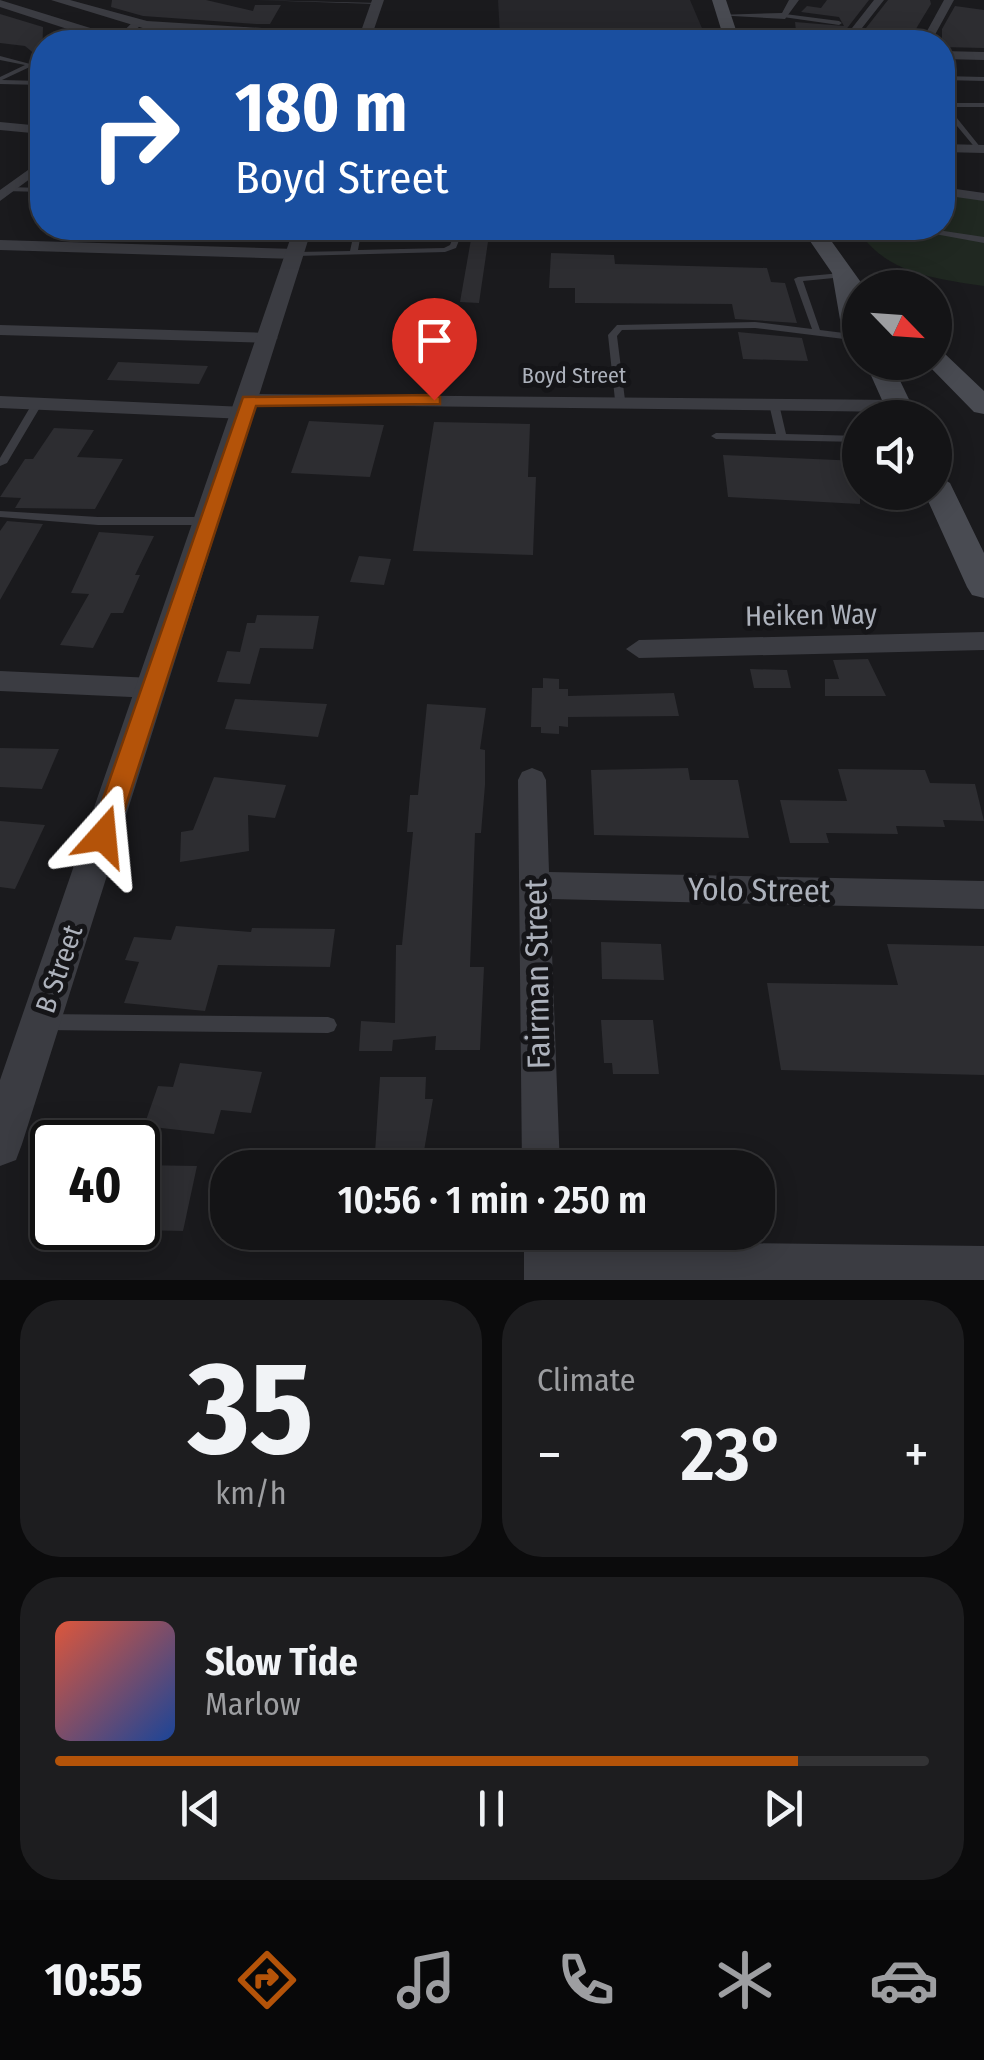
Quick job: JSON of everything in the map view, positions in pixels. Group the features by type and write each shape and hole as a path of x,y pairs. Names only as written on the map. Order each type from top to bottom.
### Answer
{"main road":[{"path":"703,0 708,12 720,8"},
{"path":"819,240 842,279"},
{"path":"844,240 866,270"},
{"path":"952,375 984,406"},
{"path":"948,510 984,586"}],"street":[{"path":"56,0 138,23 268,30"},
{"path":"720,8 785,16 794,0"},
{"path":"855,30 878,0"},
{"path":"933,30 949,0"},
{"path":"368,30 377,1"},
{"path":"0,3 85,30"},
{"path":"131,30 138,23"},
{"path":"955,55 984,56"},
{"path":"26,129 30,125"},
{"path":"0,126 30,129"},
{"path":"955,148 982,149"},
{"path":"4,193 30,173"},
{"path":"955,193 984,197"},
{"path":"955,235 984,240"},
{"path":"0,245 300,240"},
{"name":"B Street","path":"0,1144 300,240"},
{"path":"0,330 269,338"},
{"name":"Boyd Street","path":"0,402 247,407 620,400 842,408"},
{"name":"Heiken Way","path":"639,649 984,641"},
{"path":"0,681 153,688"},
{"name":"Fairman Street","path":"532,780 541,1150"},
{"name":"Yolo Street","path":"534,885 984,895"},
{"path":"543,1258 984,1266"}],"lane":[{"path":"255,0 377,1"},
{"path":"785,16 839,23"},
{"path":"0,80 30,65 2,60"},
{"path":"955,78 984,79"},
{"path":"0,80 30,82"},
{"path":"955,105 984,105"},
{"path":"955,114 984,114"},
{"path":"955,119 982,149"},
{"path":"4,193 30,191"},
{"path":"300,240 354,253 445,250 458,240"},
{"path":"354,253 356,240"},
{"path":"816,329 798,279 841,275"},
{"path":"620,400 612,335 620,327 816,329 842,333"},
{"path":"1,464 37,404"},
{"path":"774,404 782,437"},
{"path":"716,436 842,439"},
{"path":"0,514 98,521 208,522"},
{"path":"41,1022 328,1025"}],"shaded area":[{"path":"498,0 690,0 703,30 500,30"},
{"path":"955,195 984,199 984,286 952,280 952,270 910,270 881,255 866,240 955,240"}],"building":[{"path":"112,0 206,0 253,11 255,5 281,5 270,24 256,24 143,16 111,7"},
{"path":"827,0 869,0 846,30 796,30 795,22 844,26 839,17 801,12 807,6 821,8"},
{"path":"888,0 930,0 915,30 864,30"},
{"path":"955,6 984,10 984,48 955,47 955,30 942,29"},
{"path":"0,14 43,27 30,30 30,50 0,43"},
{"path":"471,240 488,240 479,303 460,302"},
{"path":"551,253 614,255 615,264 767,268 771,282 785,283 797,323 735,319 732,304 575,303 575,288 549,288"},
{"path":"738,332 802,338 808,361 743,359"},
{"path":"118,362 208,366 199,384 107,380"},
{"path":"309,421 384,425 370,477 291,473"},
{"path":"434,422 530,424 528,477 536,477 533,555 413,551"},
{"path":"54,428 94,430 77,457 123,459 95,509 15,508 21,498 0,497 25,459 33,459"},
{"path":"723,455 842,460 842,503 728,497"},
{"path":"7,521 43,524 0,600 0,531"},
{"path":"99,532 154,536 135,575 140,575 123,613 111,613 93,648 60,645 89,594 71,593"},
{"path":"359,556 391,559 384,585 350,582"},
{"path":"257,615 319,616 313,649 260,648 250,684 217,682 227,651 240,652 247,623 255,623"},
{"path":"868,659 886,696 825,696 825,679 839,679 833,660"},
{"path":"750,669 787,670 791,688 754,688"},
{"path":"543,678 559,679 559,689 568,689 568,696 674,693 679,716 568,717 568,727 559,726 559,734 541,733 541,727 531,727 532,688 543,688"},
{"path":"235,699 327,704 318,737 225,729"},
{"path":"427,704 486,708 480,749 485,750 485,785 481,833 475,833 470,967 484,967 480,1050 435,1050 436,1036 393,1040 392,1051 359,1051 361,1021 395,1023 396,945 402,945 413,832 407,832 410,795 418,795"},
{"path":"0,748 59,749 42,789 0,787"},
{"path":"688,768 690,780 738,780 749,838 594,835 591,770"},
{"path":"838,769 925,770 930,783 975,784 984,821 943,820 945,827 896,826 898,834 826,833 829,843 790,843 780,800 847,801"},
{"path":"214,777 286,785 275,818 248,815 249,851 180,862 181,832 193,830"},
{"path":"0,821 45,825 15,889 0,887"},
{"path":"176,926 251,932 252,928 335,929 330,967 218,965 205,1011 124,1003 139,962 125,960 134,937 171,940"},
{"path":"601,942 661,944 664,980 602,979"},
{"path":"887,944 984,946 984,1075 781,1070 767,983 898,985"},
{"path":"601,1020 653,1020 659,1074 613,1074 612,1063 604,1063"},
{"path":"180,1063 262,1072 251,1113 221,1110 214,1134 160,1128 160,1120 146,1120 158,1086 173,1087"},
{"path":"380,1077 426,1077 425,1099 433,1099 424,1150 375,1150"},
{"path":"160,1165 197,1166 183,1231 160,1230"}],"route":[{"path":"103,836 249,400 434,400"}]}
